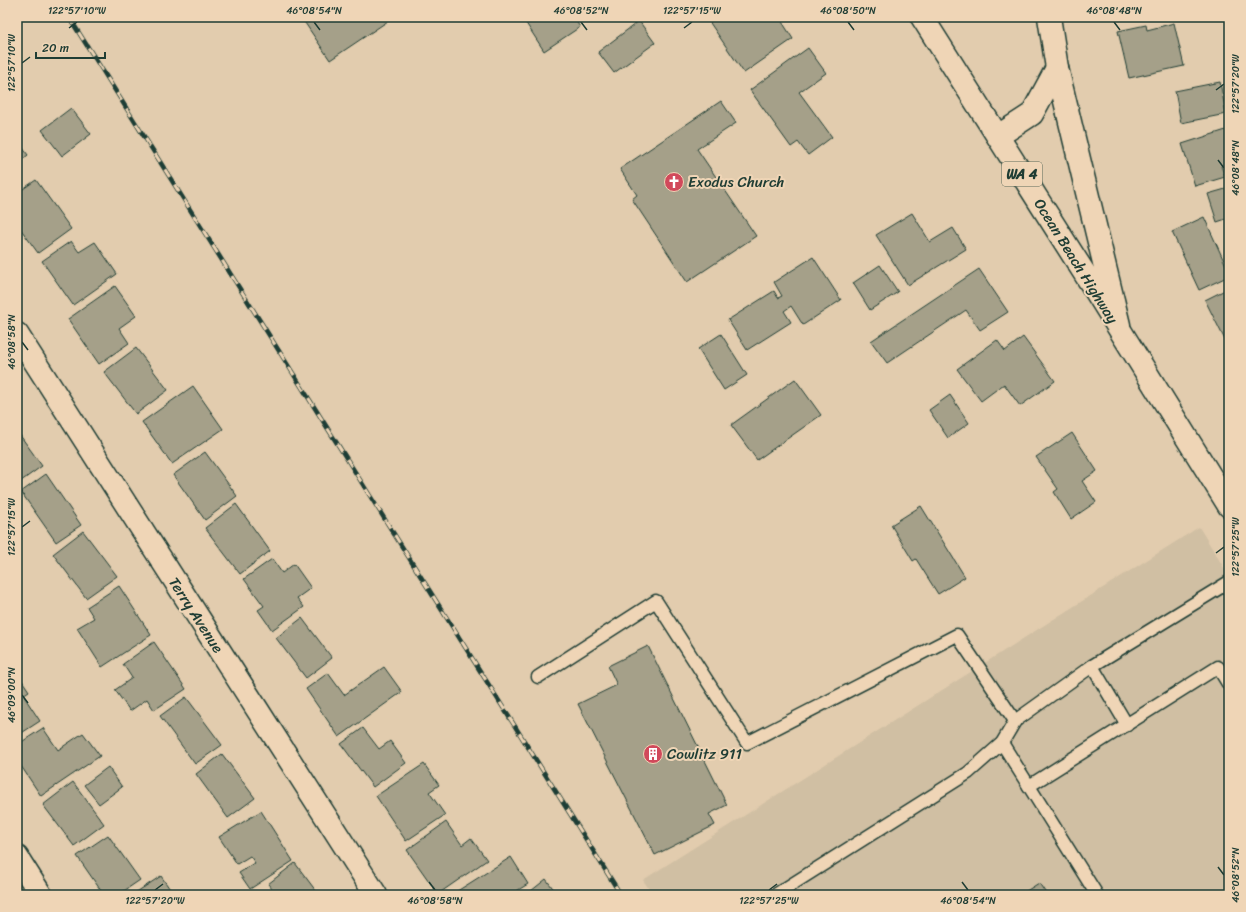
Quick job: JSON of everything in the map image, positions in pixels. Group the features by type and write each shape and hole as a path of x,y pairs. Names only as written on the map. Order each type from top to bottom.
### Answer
{"main road":[{"name":"Ocean Beach Highway","path":"922,17 1229,506"},
{"path":"1049,17 1058,68 1120,332"},
{"path":"998,136 1032,114 1058,68"},
{"name":"Terry Avenue","path":"17,334 376,895"},
{"path":"17,857 41,895"}],"lane":[{"path":"775,895 968,773 1002,743 1015,721 1092,666 1229,582"},
{"path":"538,676 656,601 747,743 957,635 1015,721"},
{"path":"1092,666 1127,725"},
{"path":"1029,786 1218,667 1229,685"},
{"path":"1002,743 1097,895"}],"shaded area":[{"path":"1199,527 1229,576 1229,895 653,895 643,880"}],"building":[{"path":"301,17 394,17 330,60"},
{"path":"522,17 573,17 580,27 544,51"},
{"path":"706,17 779,17 793,39 744,73"},
{"path":"639,21 655,43 614,73 598,52"},
{"path":"1174,23 1184,66 1129,78 1118,31 1146,25 1147,30"},
{"path":"808,48 826,73 799,92 832,137 808,155 798,142 791,147 750,90"},
{"path":"1220,82 1226,114 1181,123 1175,91"},
{"name":"Exodus Church","path":"721,101 736,123 697,149 756,236 687,282 632,199 637,195 620,169"},
{"path":"71,108 91,134 62,156 42,130"},
{"path":"1229,129 1229,163 1221,166 1225,177 1195,186 1182,144"},
{"path":"17,140 28,155 17,164"},
{"path":"36,180 71,229 38,253 17,224 17,193"},
{"path":"1229,188 1229,218 1217,222 1208,194"},
{"path":"912,213 930,242 953,228 966,249 908,285 876,235"},
{"path":"1204,217 1229,272 1229,276 1199,290 1172,232"},
{"path":"71,241 79,252 95,242 117,274 73,305 42,261"},
{"path":"813,257 841,300 803,325 791,306 784,311 791,322 747,350 728,320 774,291 778,298 782,296 774,282"},
{"path":"880,265 898,292 870,310 853,283"},
{"path":"979,269 1008,312 980,330 966,310 887,363 871,341"},
{"path":"115,286 136,316 119,328 129,343 99,364 68,319"},
{"path":"1229,288 1229,348 1205,300"},
{"path":"721,334 747,375 724,390 698,349"},
{"path":"1023,337 1055,381 1020,406 1004,384 981,401 957,369 997,340 1005,351"},
{"path":"136,348 168,390 136,414 104,372"},
{"path":"795,379 821,415 757,460 731,425"},
{"path":"193,386 223,429 172,464 142,422"},
{"path":"950,395 969,423 948,438 929,410"},
{"path":"17,431 42,466 17,484"},
{"path":"1072,433 1097,471 1082,481 1096,502 1071,519 1054,492 1058,489 1036,457"},
{"path":"205,452 237,496 205,520 173,475"},
{"path":"46,474 81,525 56,542 21,492"},
{"path":"236,504 270,551 240,574 205,528"},
{"path":"921,506 965,577 938,594 916,559 913,561 891,525"},
{"path":"83,531 117,576 86,598 53,554"},
{"path":"272,559 282,573 294,564 311,588 297,598 304,607 272,630 258,610 264,606 244,579"},
{"path":"119,586 151,635 102,667 77,628 94,618 87,607"},
{"path":"302,618 332,658 306,678 276,638"},
{"path":"154,642 186,689 154,710 147,699 130,711 115,690 132,678 123,664"},
{"name":"Cowlitz 911","path":"648,646 727,805 709,814 715,825 655,855 578,704 617,685 608,666"},
{"path":"384,667 402,692 339,737 306,689 328,673 344,695"},
{"path":"17,673 29,691 23,695 40,721 17,736"},
{"path":"186,697 222,745 195,764 160,716"},
{"path":"43,728 58,750 83,733 100,756 41,796 17,760 17,745"},
{"path":"363,728 379,749 390,741 406,763 373,787 341,744"},
{"path":"222,754 255,798 228,818 196,774"},
{"path":"424,764 439,785 429,792 445,815 406,841 376,796"},
{"path":"108,767 122,787 99,804 84,785"},
{"path":"73,782 104,824 74,846 43,805"},
{"path":"261,811 293,861 250,889 239,873 255,863 250,856 237,864 219,837"},
{"path":"446,822 462,845 471,838 487,860 438,894 407,850"},
{"path":"108,835 140,880 118,895 104,895 77,856"},
{"path":"511,857 528,884 510,895 451,895"},
{"path":"295,863 319,895 277,895 268,884"},
{"path":"161,876 174,895 132,895"},
{"path":"546,879 558,895 526,895"},
{"path":"1039,883 1047,895 1020,895"}],"railway":[{"path":"69,17 621,895"}],"place":[{"name":"Exodus Church","path":"674,182"},
{"name":"Cowlitz 911","path":"653,754"}]}
